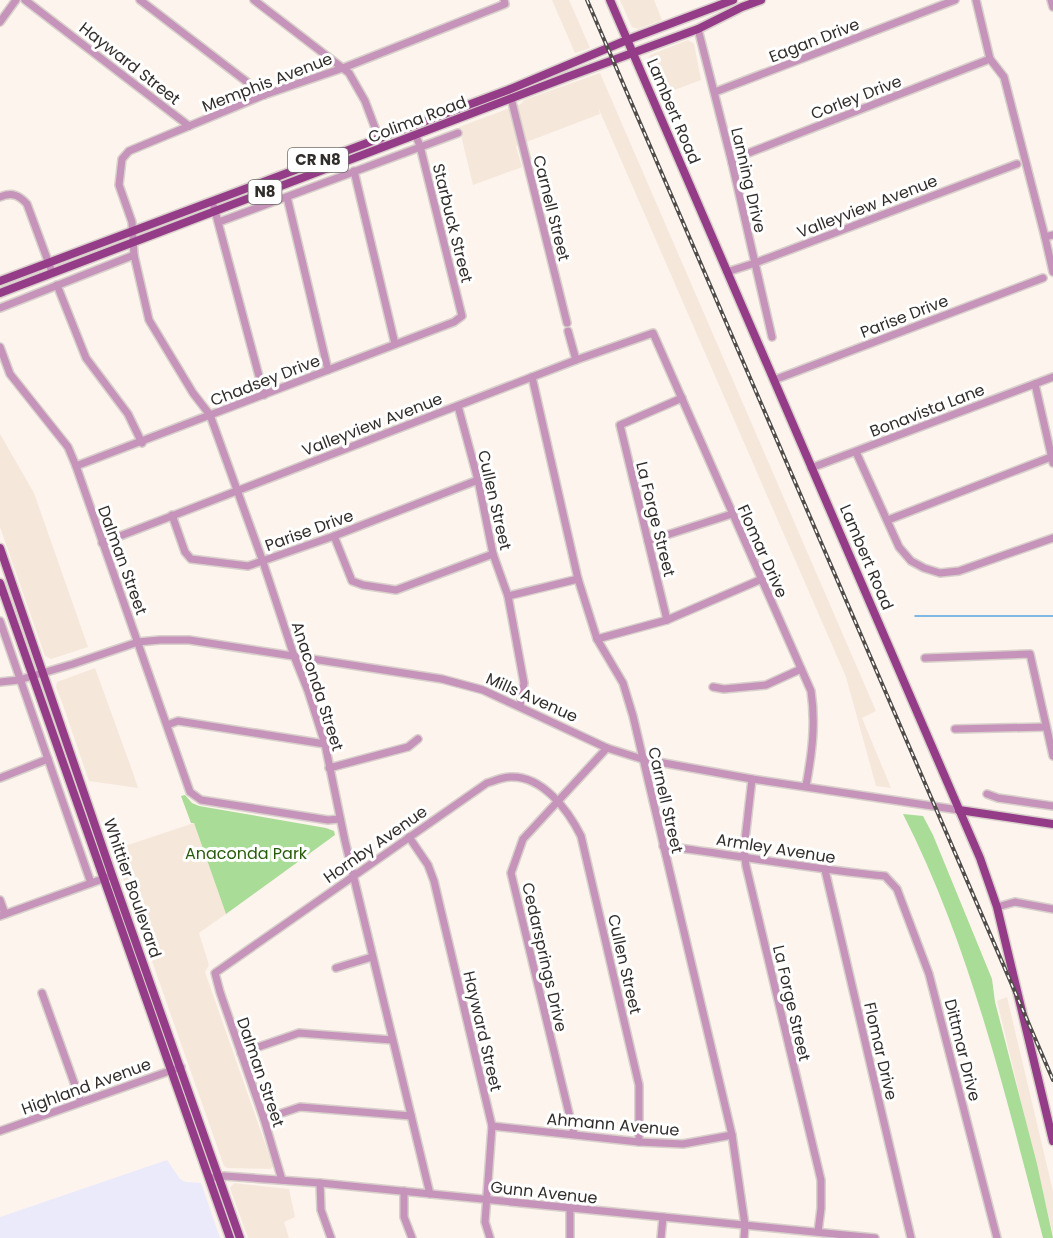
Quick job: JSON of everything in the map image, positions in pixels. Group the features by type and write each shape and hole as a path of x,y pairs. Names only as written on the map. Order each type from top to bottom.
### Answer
{"main road":[{"name":"Lambert Road","path":"610,0 980,858 997,907 1053,1141"},
{"name":"Colima Road","path":"0,294 52,272 416,136 627,40 733,0"},
{"name":"CR N8","path":"742,7 750,0"},
{"path":"742,7 761,0"},
{"name":"Colima Road","path":"0,281 379,137 633,54 698,29 742,7"},
{"path":"412,126 416,136"},
{"name":"Whittier Boulevard","path":"0,548 43,673 171,1070 240,1238"},
{"name":"Whittier Boulevard","path":"0,583 32,676 181,1067 230,1238"},
{"name":"Mills Avenue","path":"959,810 1053,824"}],"street":[{"path":"0,22 16,0"},
{"name":"Hayward Street","path":"25,0 189,126"},
{"path":"140,0 264,95"},
{"path":"254,0 349,73 365,101 382,148"},
{"name":"Eagan Drive","path":"715,92 955,0"},
{"path":"976,0 990,59 1004,77 1053,272"},
{"path":"1051,0 1053,7"},
{"name":"Memphis Avenue","path":"133,242 133,230 119,185 122,159 129,151 264,95 343,68 504,2"},
{"name":"Lanning Drive","path":"698,29 715,92 772,337"},
{"name":"Corley Drive","path":"732,163 746,154 990,59"},
{"name":"Carnell Street","path":"510,94 576,360"},
{"path":"219,222 458,133"},
{"name":"Starbuck Street","path":"416,136 462,316"},
{"name":"Valleyview Avenue","path":"727,272 1017,164"},
{"path":"354,171 395,344"},
{"path":"0,197 7,194 19,196 27,204 52,272"},
{"path":"287,197 328,370"},
{"path":"211,201 219,222 264,395"},
{"path":"1045,237 1053,235"},
{"name":"Anaconda Street","path":"133,242 149,320 193,393 210,415 325,744 372,957 430,1194"},
{"path":"0,308 134,255"},
{"name":"Parise Drive","path":"774,381 1044,278"},
{"path":"57,285 86,358 128,414 142,443"},
{"name":"Chadsey Drive","path":"76,466 142,443 454,322 462,316"},
{"name":"Valleyview Avenue","path":"102,543 576,360 653,333"},
{"name":"Flomar Drive","path":"653,333 811,691 814,742 806,786"},
{"name":"Dalman Street","path":"0,347 10,374 68,447 190,792 201,800 328,820 340,819"},
{"name":"Carnell Street","path":"532,377 578,579 597,639 623,683 633,716 732,1135 745,1225 744,1238"},
{"name":"Bonavista Lane","path":"811,468 1053,378"},
{"path":"888,520 1052,460 1035,384"},
{"name":"La Forge Street","path":"667,620 620,425 682,398"},
{"name":"Cullen Street","path":"458,406 494,554 508,596 524,683 520,706"},
{"path":"856,452 899,547 911,561 924,568 940,573 959,571 1053,538"},
{"name":"Parise Drive","path":"172,515 185,552 191,559 248,566 334,536 477,480"},
{"path":"648,541 732,514"},
{"path":"334,536 352,580 363,585 396,590 494,554"},
{"path":"508,596 578,579"},
{"path":"597,639 667,620 762,579"},
{"path":"0,621 91,883"},
{"name":"Mills Avenue","path":"0,682 20,680 138,642 189,640 442,679 483,690 607,748 642,759 959,810"},
{"path":"925,658 1030,654 1053,756"},
{"path":"713,687 724,689 766,686 801,669"},
{"path":"167,725 178,722 325,744"},
{"path":"955,729 1046,727"},
{"path":"329,768 408,747 418,740"},
{"name":"Cedarsprings Drive","path":"574,1134 511,873 523,839 607,748"},
{"path":"0,778 48,759"},
{"name":"Hornby Avenue","path":"215,973 487,783 510,777 531,781 557,801"},
{"name":"La Forge Street","path":"752,778 745,837 748,878 821,1180 818,1233"},
{"path":"987,794 998,798 1053,806"},
{"name":"Cullen Street","path":"557,801 573,820 581,836 639,1085 639,1142"},
{"name":"Hayward Street","path":"409,837 428,865 434,881 492,1126 484,1222 490,1238"},
{"name":"Armley Avenue","path":"663,846 745,856 825,870 885,876"},
{"name":"Flomar Drive","path":"825,870 911,1238"},
{"name":"Dittmar Drive","path":"885,876 897,889 929,974 997,1238"},
{"path":"0,900 2,915 108,877"},
{"path":"997,907 1016,902 1053,909"},
{"path":"336,968 372,957"},
{"name":"Dalman Street","path":"215,973 219,992 264,1119 282,1180"},
{"path":"42,993 81,1102"},
{"path":"241,1053 299,1033 392,1040"},
{"name":"Highland Avenue","path":"0,1131 181,1067"},
{"path":"264,1119 300,1107 411,1116"},
{"name":"Ahmann Avenue","path":"492,1126 639,1142 683,1144 732,1135"},
{"name":"Gunn Avenue","path":"214,1177 320,1183 745,1225 831,1236 875,1238"},
{"path":"320,1183 321,1210 331,1238"},
{"path":"404,1191 404,1217 412,1238"},
{"path":"570,1209 570,1238"},
{"path":"661,1238 663,1217"}],"shaded area":[{"path":"552,0 569,0 590,48 575,53"},
{"path":"620,0 654,0 662,20 638,29 632,27"},
{"path":"688,40 694,44 701,80 661,95 647,62 650,55"},
{"path":"600,73 876,711 862,718 891,788 876,786 846,677 598,107 600,114 516,146 522,167 473,185 459,127 521,104 524,100"},
{"path":"0,434 34,493 88,647 51,659 45,656 0,527"},
{"path":"95,668 138,788 89,781 56,687 57,682"},
{"path":"194,823 226,914 199,933 209,965 205,972 273,1166 271,1169 227,1168 224,1166 113,850"},
{"path":"1007,997 1053,1191 1053,1235 997,1001"},
{"path":"167,1160 180,1179 186,1182 201,1183 220,1238 0,1238 0,1217"},
{"path":"234,1183 289,1189 295,1217 284,1222 289,1238 248,1238 230,1188"}],"green space":[{"name":"Anaconda Park","path":"185,795 192,803 199,806 326,828 334,831 335,835 226,914 194,823 191,823 181,796"},
{"path":"903,814 923,816 933,835 992,979 995,1002 1037,1164 1053,1238 1043,1238 1000,1076 967,969 927,865"}],"waterway":[{"path":"915,616 1053,616"}],"railway":[{"path":"587,0 1053,1080"}]}
